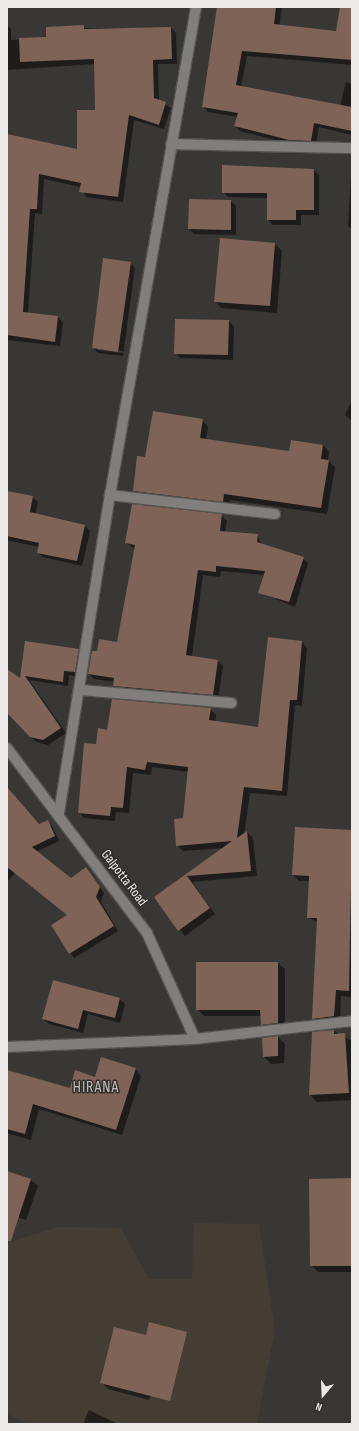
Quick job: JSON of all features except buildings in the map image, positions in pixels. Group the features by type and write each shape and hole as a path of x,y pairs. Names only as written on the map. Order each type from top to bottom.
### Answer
{"street":[{"path":"59,813 80,690 110,495 196,7"},
{"path":"172,144 352,148"},
{"path":"110,495 275,514"},
{"path":"80,690 231,703"},
{"name":"Galpotta Road","path":"7,748 59,813 147,933 195,1039"},
{"path":"7,1047 195,1039 352,1021"}],"shaded area":[{"path":"194,1223 259,1224 275,1330 257,1424 29,1424 7,1414 7,1243 58,1227 121,1228 149,1279 192,1279"}],"district":[{"name":"HIRANA","path":"96,1088"}]}
